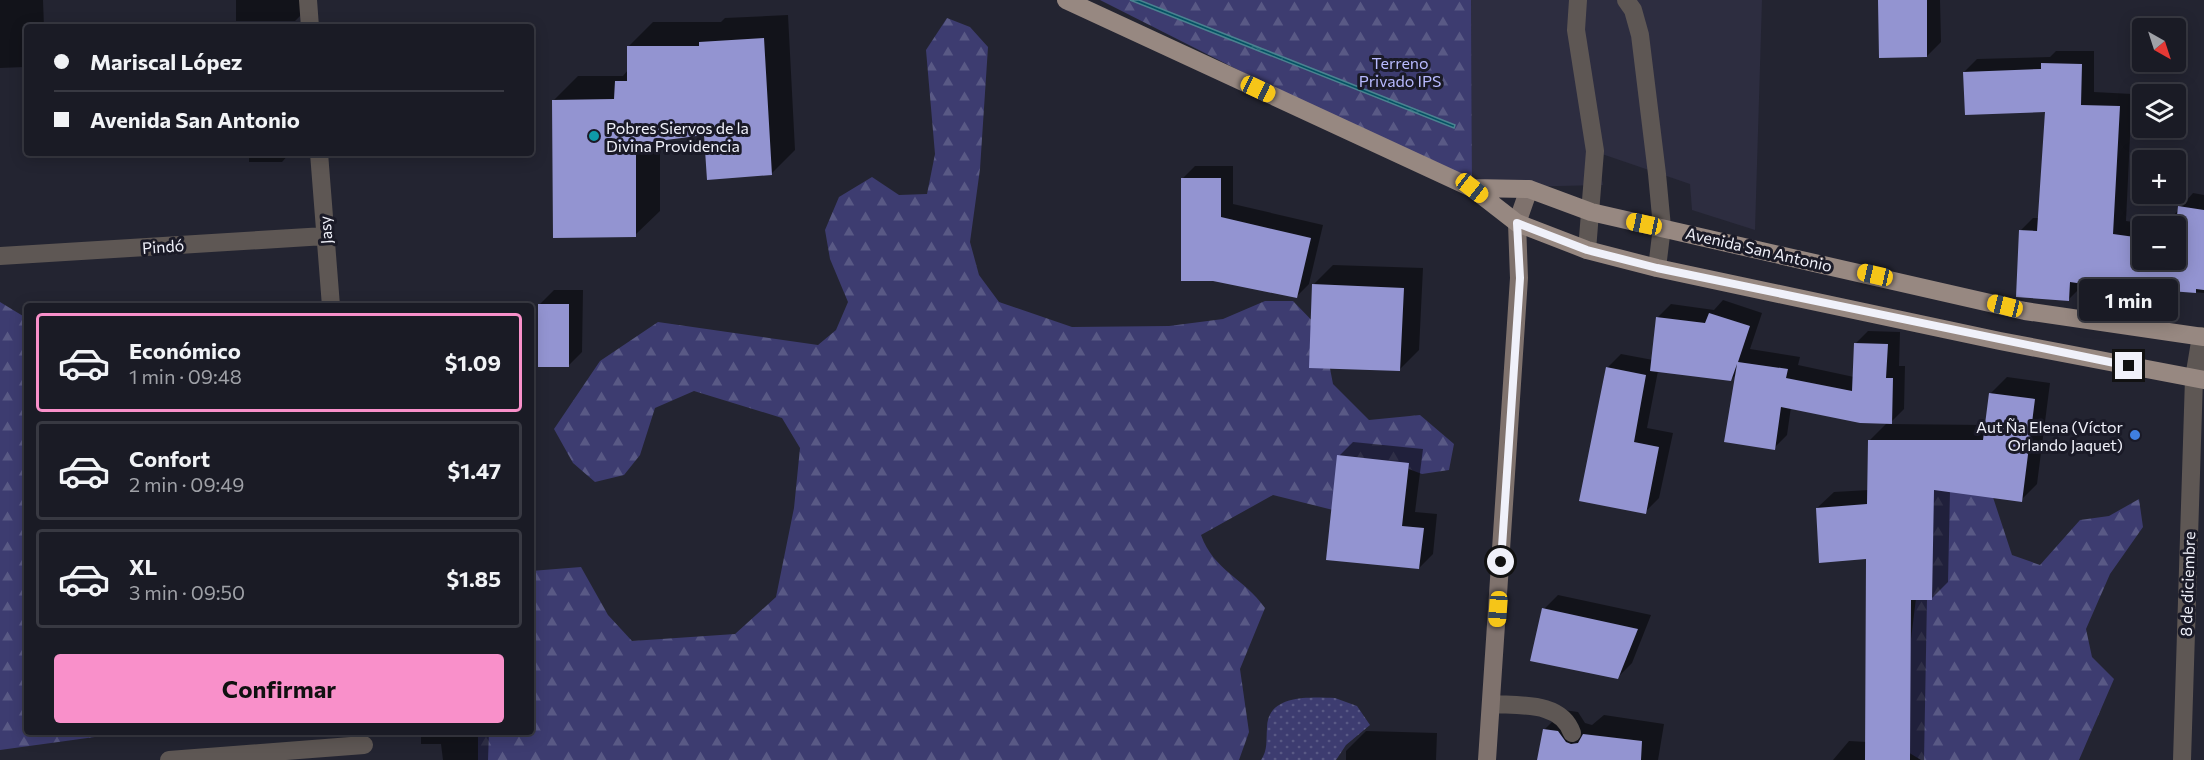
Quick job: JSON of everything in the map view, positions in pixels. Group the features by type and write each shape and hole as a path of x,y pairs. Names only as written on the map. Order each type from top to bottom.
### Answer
{"main road":[{"name":"Avenida San Antonio","path":"1066,0 1472,188 1529,189 1591,212 2025,311 2202,337"},
{"path":"1472,188 1517,223 1587,250 1657,268 2000,341 2199,379"}],"street":[{"path":"308,0 310,24"},
{"path":"1578,0 1576,30 1595,151 1587,250"},
{"path":"1631,3 1641,35 1662,227 1657,268"},
{"name":"Jasy","path":"319,156 331,303"},
{"path":"1487,760 1520,278 1517,223 1529,189"},
{"name":"Pindó","path":"0,256 325,236"},
{"name":"8 de diciembre","path":"2182,760 2202,337"},
{"path":"1491,704 1551,709 1568,720 1572,733"},
{"path":"169,760 364,746"}],"shaded area":[{"path":"1471,0 1762,0 1755,230 1692,210 1690,184 1596,152 1603,185 1472,188"}],"green space":[{"name":"Terreno Privado IPS","path":"1100,0 1471,0 1472,188"},
{"path":"947,18 970,27 988,47 980,169 970,242 979,275 999,302 1072,327 1169,326 1223,319 1265,301 1293,301 1323,332 1333,384 1369,420 1420,415 1454,444 1449,470 1422,474 1393,463 1333,510 1273,495 1201,535 1221,566 1248,589 1265,608 1240,669 1249,732 1239,760 478,760 478,735 534,735 534,571 581,567 608,615 632,641 735,634 776,597 794,508 800,448 782,418 694,391 655,408 640,455 624,475 595,482 573,463 554,429 600,361 658,322 818,345 836,330 848,302 830,259 825,230 839,197 872,177 899,195 927,194 935,154 926,50"},
{"path":"0,302 24,318 24,735 103,735 0,750"},
{"path":"1984,470 2012,555 2040,565 2080,520 2109,516 2139,499 2143,527 2110,574 2086,629 2092,657 2114,679 2079,760 1921,760 1898,746 1931,475"},
{"path":"1302,698 1335,698 1357,706 1370,725 1346,745 1336,760 1261,760 1266,749 1269,717 1274,709 1282,703"}],"water":[{"path":"1130,0 1139,0 1455,125 1454,128"}],"building":[{"path":"1878,0 1927,0 1927,57 1879,58"},
{"name":"Pobres Siervos de la Divina Providencia","path":"764,38 772,175 707,180 704,135 636,144 636,237 553,238 552,100 614,99 615,81 627,81 627,46 699,46 699,42"},
{"path":"2041,63 2082,64 2081,105 2120,106 2113,234 2132,237 2132,270 2186,270 2186,216 2177,216 2178,206 2204,210 2204,290 2196,289 2196,293 2131,288 2131,291 2070,282 2069,301 2016,297 2019,230 2037,231 2045,112 1965,115 1963,72 2041,69"},
{"path":"1181,178 1221,178 1221,217 1311,238 1297,298 1213,281 1181,281"},
{"path":"1312,284 1404,288 1400,371 1309,368"},
{"path":"538,304 569,304 569,367 538,367"},
{"path":"1709,313 1750,326 1738,362 1788,369 1786,378 1852,391 1854,343 1888,344 1886,378 1893,378 1892,424 1860,423 1781,407 1775,450 1724,442 1737,364 1731,381 1650,371 1656,317 1705,323"},
{"path":"1606,367 1646,375 1634,442 1659,447 1646,514 1579,501"},
{"path":"1989,393 2035,399 2022,502 1934,490 1932,600 1911,600 1910,760 1865,760 1866,559 1819,563 1816,508 1867,504 1868,440 1983,440"},
{"path":"1337,455 1409,463 1402,526 1424,528 1419,569 1326,560"},
{"path":"1542,608 1638,629 1618,679 1530,661"},
{"path":"1543,729 1558,731 1566,742 1571,744 1578,743 1583,734 1642,741 1641,760 1537,760"}],"place":[{"name":"Pobres Siervos de la Divina Providencia","path":"594,136"},
{"name":"Aut Ña Elena (Víctor Orlando Jaquet)","path":"2135,435"}],"route":[{"path":"1501,562 1520,278 1517,223 1587,250 1657,268 2129,366"}]}
